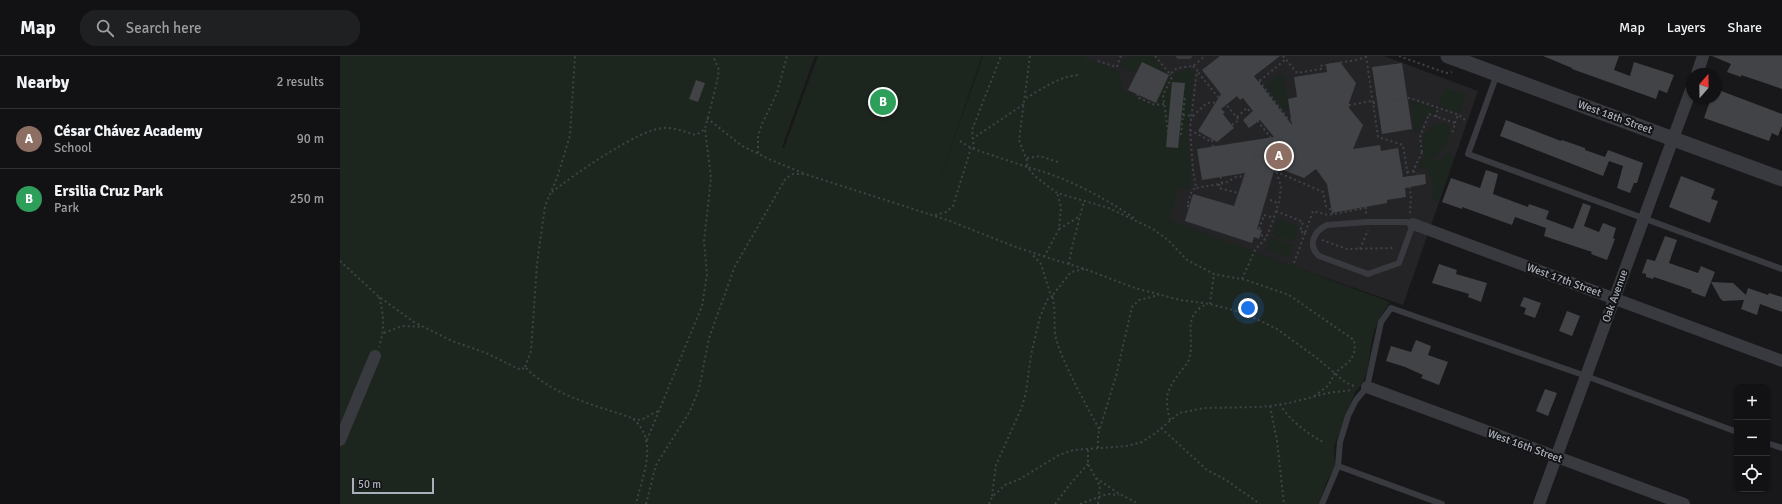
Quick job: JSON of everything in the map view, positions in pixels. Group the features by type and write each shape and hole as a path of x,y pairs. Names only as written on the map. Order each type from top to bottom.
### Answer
{"street":[{"name":"West 18th Street","path":"1448,56 1782,178"},
{"path":"1699,68 1703,56"},
{"name":"Oak Avenue","path":"1539,504 1686,104"},
{"name":"West 17th Street","path":"1410,223 1782,361"},
{"path":"340,440 375,356"},
{"name":"West 16th Street","path":"1362,387 1684,504"}],"lane":[{"path":"1179,56 1189,56"},
{"path":"1497,74 1468,154 1782,269"},
{"path":"1367,222 1410,223 1399,262 1368,274 1319,256 1313,251 1312,246 1315,237 1322,227 1327,225 1367,222"},
{"path":"1322,504 1338,466 1340,442 1348,416 1362,387 1381,322 1391,308 1586,376 1734,431"},
{"path":"1770,444 1782,448"},
{"path":"1338,466 1442,504"}],"path":[{"path":"340,261 378,296 398,311 424,327 521,370 525,367 531,351 537,264 545,206 557,178 570,135 575,56"},
{"path":"646,441 702,306 707,275 704,241 711,178 704,129 717,82 718,70 713,56"},
{"path":"758,153 758,136 777,93 787,56"},
{"path":"974,149 972,130 1001,56"},
{"path":"1030,56 1026,98 1020,125 1019,140 1027,158 1027,167 1036,177 1058,193 1109,208 1153,229 1169,241 1187,260 1214,274 1242,280 1289,295 1354,340 1355,350 1351,360 1335,373 1328,386 1313,397"},
{"path":"1098,62 1117,67 1120,57 1122,56"},
{"path":"1283,56 1297,73 1321,69 1320,66 1356,60 1366,56 1378,137 1403,145 1411,196 1410,223"},
{"path":"1399,56 1446,73 1451,71 1458,74"},
{"path":"1252,87 1286,59"},
{"path":"1190,130 1210,141 1239,120 1224,102 1222,102 1193,66"},
{"path":"1196,188 1190,130 1197,70"},
{"path":"1168,132 1163,95 1172,77 1170,74"},
{"path":"1026,98 1060,80 1074,75 1080,75"},
{"path":"1259,82 1288,118 1297,122"},
{"path":"1138,94 1137,97 1155,105 1164,104"},
{"path":"1180,136 1185,95"},
{"path":"1349,105 1410,98 1458,114 1466,121"},
{"path":"1183,115 1192,116 1207,103 1222,102"},
{"path":"972,139 1025,103"},
{"path":"1236,117 1247,108 1271,138 1281,187 1279,203 1274,218 1266,237 1255,250 1242,280"},
{"path":"1436,116 1438,108"},
{"path":"1413,171 1423,152 1420,137 1429,114 1455,123"},
{"path":"1452,134 1458,114"},
{"path":"707,118 728,135 758,153 805,174 934,216 1030,252 1085,269 1135,288 1180,300 1209,304 1244,313 1277,329 1318,358 1345,382 1362,387"},
{"path":"551,193 594,162 649,130 663,128 696,135 704,129"},
{"path":"1212,140 1216,166 1219,166 1219,188 1238,193"},
{"path":"960,141 971,148 1060,178 1091,192 1140,222"},
{"path":"934,216 946,212 953,206 971,148"},
{"path":"1254,153 1255,160"},
{"path":"1255,156 1271,154 1272,163 1274,163"},
{"path":"1027,158 1040,156 1058,162"},
{"path":"1407,172 1413,171 1418,174"},
{"path":"1189,206 1187,206 1192,190 1196,188 1220,184 1236,177 1277,172 1323,192 1326,206 1331,210 1332,215"},
{"path":"646,504 656,465 662,453 690,410 699,389 709,338 726,286 735,266 786,178 793,174 805,174"},
{"path":"1044,257 1059,229 1061,207 1058,193"},
{"path":"1270,200 1279,203"},
{"path":"1069,264 1084,201"},
{"path":"1240,208 1242,203"},
{"path":"1276,211 1303,222 1300,231 1347,250 1397,248"},
{"path":"1259,229 1264,215 1274,218"},
{"path":"1059,229 1080,216"},
{"path":"1294,263 1305,233"},
{"path":"1260,235 1266,237"},
{"path":"1387,267 1399,243"},
{"path":"1030,252 1041,264 1052,296 1056,340 1100,431"},
{"path":"989,504 992,497 996,465 1022,407 1038,323 1047,300 1071,272 1085,269"},
{"path":"1209,304 1214,274"},
{"path":"1098,448 1100,431 1116,376 1132,307 1139,300 1160,295"},
{"path":"375,356 384,334 383,312 378,296"},
{"path":"1170,420 1166,405 1170,386 1189,360 1191,349 1190,327 1192,316 1198,308 1209,304"},
{"path":"384,334 402,326 424,327"},
{"path":"525,367 535,378 563,394 632,418 641,420 659,411"},
{"path":"992,497 1005,486 1020,479 1059,455 1074,450 1126,446 1142,442 1179,413 1204,408 1257,408 1328,393 1350,392 1362,387"},
{"path":"1280,404 1283,411 1314,437 1323,442"},
{"path":"1270,406 1277,441 1284,504"},
{"path":"632,418 640,425 648,447 636,504"},
{"path":"1161,428 1207,470 1226,480 1260,504"},
{"path":"1088,450 1088,464 1100,486 1098,504"},
{"path":"1055,504 1088,464"},
{"path":"1095,477 1122,496 1139,504"},
{"path":"1080,504 1107,494 1122,496"}],"shaded area":[{"path":"340,56 815,56 782,147 784,148 818,56 982,56 933,200 983,56 1084,56 1084,58 1118,71 1124,90 1150,105 1172,74 1190,68 1194,72 1188,132 1191,180 1187,190 1179,188 1170,216 1174,222 1390,302 1374,331 1364,380 1355,392 1334,446 1335,467 1327,481 1319,504 340,504"},
{"path":"1071,56 1384,56 1478,91 1403,305 1161,220"},
{"path":"1132,56 1153,56 1166,73 1141,62 1135,73 1120,67 1122,59"},
{"path":"1280,74 1284,78 1289,109 1285,111 1266,86"},
{"path":"1445,88 1466,95 1460,113 1438,106"},
{"path":"1410,100 1437,109 1435,115 1428,112 1419,133 1415,133"},
{"path":"1443,123 1448,126 1450,135 1444,147 1433,159 1439,162 1450,154 1452,154 1454,158 1439,201 1434,200 1432,197 1434,190 1428,169 1420,168 1418,164 1421,159 1425,157 1422,151 1423,135 1433,126"},
{"path":"1278,219 1299,227 1294,242 1272,234"},
{"path":"1271,237 1293,245 1289,257 1266,249"}],"building":[{"path":"1220,56 1280,56 1254,76 1292,125 1288,99 1297,97 1294,77 1327,72 1326,64 1340,62 1356,83 1349,103 1349,108 1363,125 1353,149 1380,145 1381,151 1398,148 1403,177 1425,174 1426,184 1405,188 1406,197 1387,200 1387,203 1332,213 1327,184 1316,169 1304,178 1275,167 1257,229 1262,230 1259,239 1254,237 1252,243 1185,221 1193,194 1234,206 1245,173 1202,180 1197,149 1274,137 1260,120 1249,128 1243,120 1253,111 1243,98 1240,100 1237,96 1221,109 1225,112 1223,114 1234,128 1217,142 1198,131 1221,94 1202,70"},
{"path":"1543,56 1619,56 1614,70 1630,76 1634,62 1674,75 1667,93 1659,90 1656,99 1572,69"},
{"path":"1712,56 1782,56 1782,89 1741,75 1741,77 1727,72 1731,64"},
{"path":"1142,62 1169,75 1156,103 1128,90"},
{"path":"1402,63 1412,129 1382,134 1372,67"},
{"path":"696,80 705,83 698,102 689,99"},
{"path":"1172,82 1185,83 1178,148 1166,147"},
{"path":"1722,91 1782,114 1782,126 1778,136 1772,133 1769,141 1704,118 1709,104 1722,104"},
{"path":"1506,120 1561,141 1562,140 1585,148 1585,150 1605,157 1608,150 1643,163 1637,183 1634,183 1630,193 1617,188 1623,166 1609,161 1603,176 1500,136"},
{"path":"1486,170 1498,174 1493,194 1528,207 1529,204 1549,211 1546,219 1573,229 1583,203 1591,206 1584,226 1599,232 1603,223 1616,228 1613,238 1615,239 1607,260 1591,254 1592,252 1544,236 1546,228 1515,217 1512,225 1462,207 1462,209 1442,202 1451,178 1480,188"},
{"path":"1681,176 1715,189 1711,199 1718,201 1710,223 1669,207"},
{"path":"1665,236 1677,240 1669,263 1698,273 1701,266 1715,272 1705,297 1691,292 1692,290 1654,277 1653,279 1646,277 1646,274 1642,273 1647,259 1655,261"},
{"path":"1439,264 1457,270 1456,274 1487,283 1481,302 1468,297 1469,294 1432,283"},
{"path":"1711,282 1733,283 1746,295 1748,288 1768,295 1769,293 1782,297 1782,312 1760,304 1757,315 1741,309 1744,300 1723,301"},
{"path":"1524,297 1541,303 1535,318 1524,314 1526,308 1520,306"},
{"path":"1567,311 1580,316 1572,336 1559,331"},
{"path":"1416,340 1431,346 1428,355 1448,362 1439,385 1421,378 1423,375 1386,361 1391,346 1411,352"},
{"path":"1545,389 1557,393 1548,416 1536,411"}],"place":[{"name":"Ersilia Cruz Park","path":"883,102"},
{"name":"César Chávez Academy","path":"1279,156"}]}
